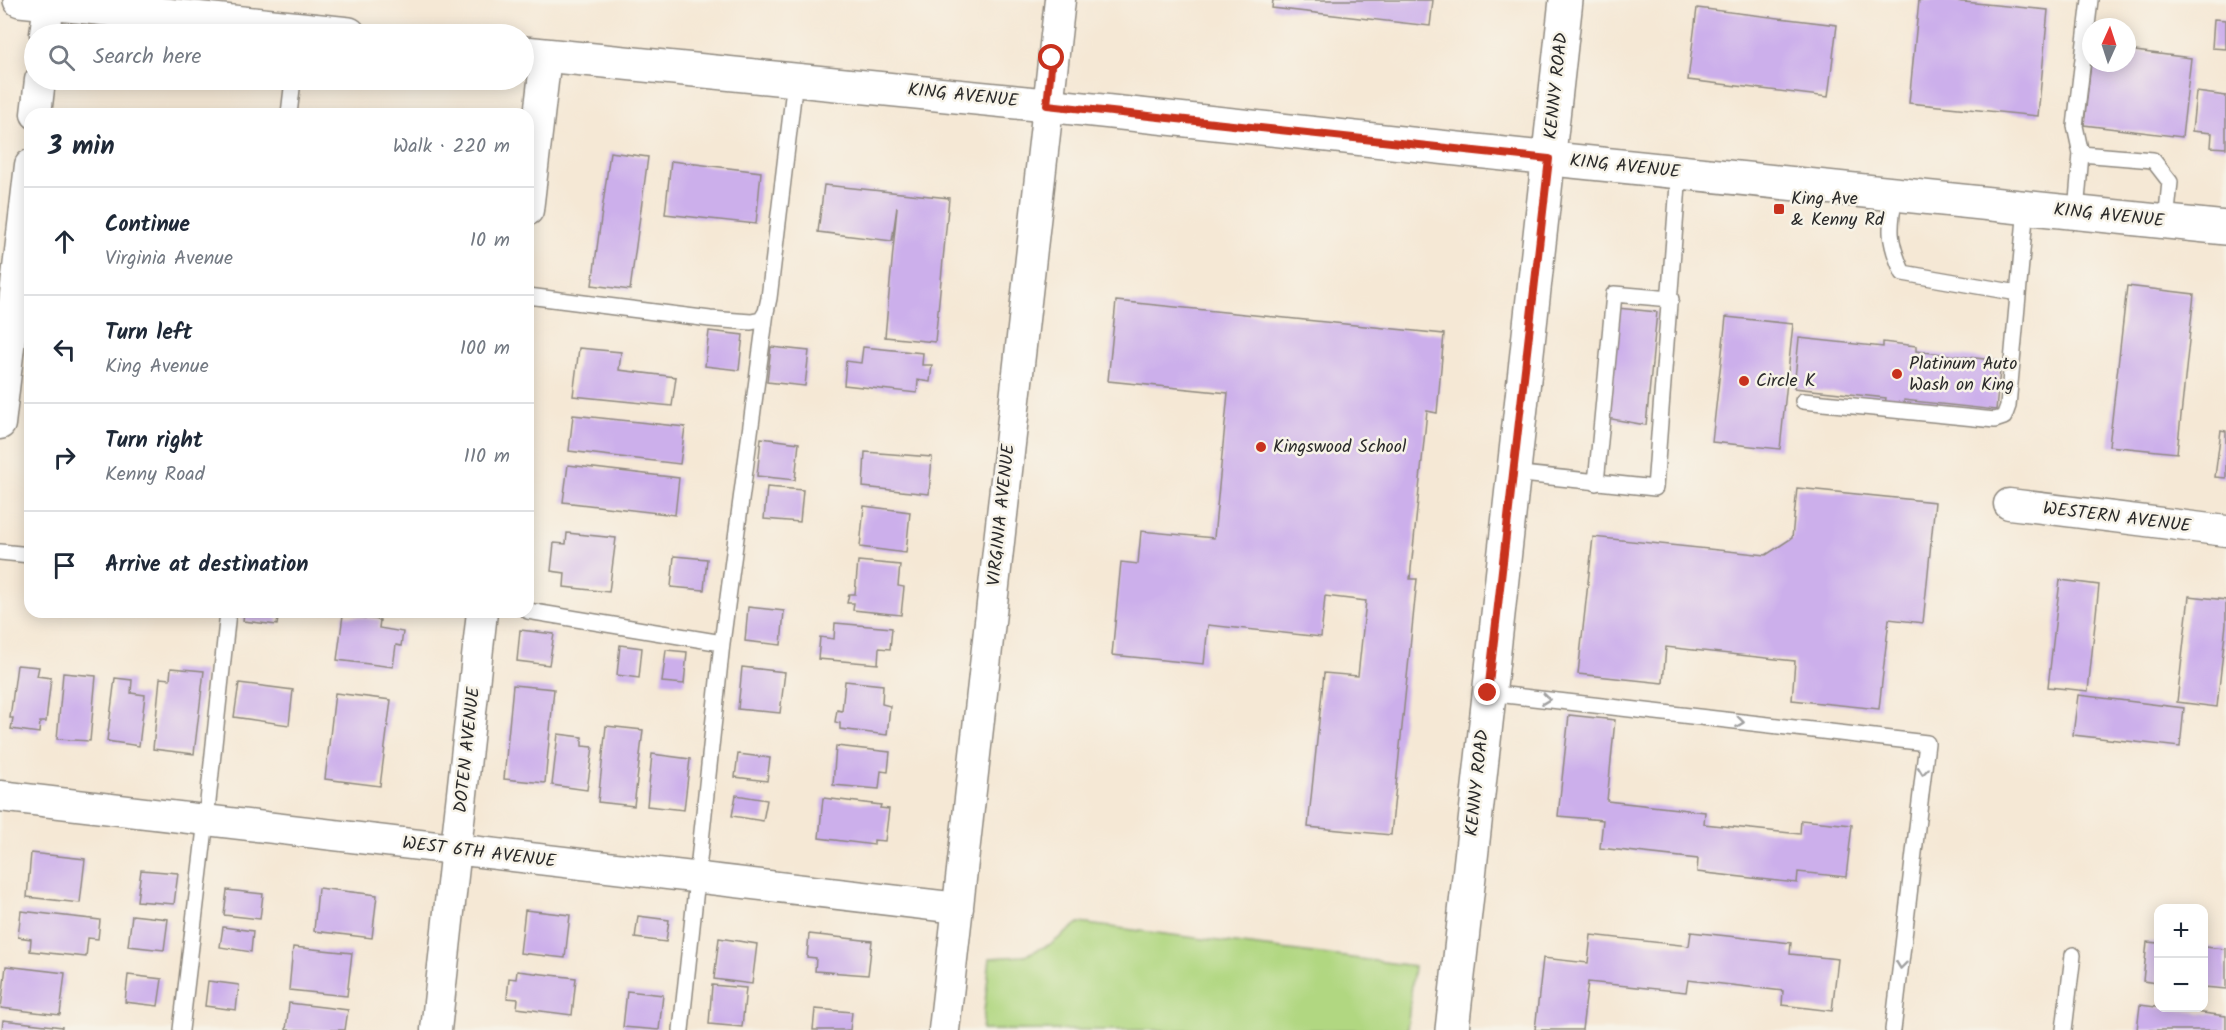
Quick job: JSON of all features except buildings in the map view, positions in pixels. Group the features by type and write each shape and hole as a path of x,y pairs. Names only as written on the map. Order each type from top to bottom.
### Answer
{"street":[{"name":"VIRGINIA AVENUE","path":"944,1030 1032,256 1058,0"},
{"name":"KENNY ROAD","path":"1452,1030 1566,0"},
{"path":"38,12 195,24"},
{"name":"KING AVENUE","path":"535,54 2226,228"},
{"path":"534,76 535,54"},
{"path":"37,108 39,90"},
{"path":"533,90 533,108"},
{"path":"0,424 24,252"},
{"name":"WESTERN AVENUE","path":"2009,504 2226,531"},
{"name":"DOTEN AVENUE","path":"436,1030 481,618"},
{"name":"WEST 6TH AVENUE","path":"0,796 958,908"}],"lane":[{"path":"2076,212 2081,154 2074,126 2090,0"},
{"path":"681,1030 722,643 769,298 795,80"},
{"path":"290,108 292,90"},
{"path":"2081,154 2152,160 2170,182 2166,222"},
{"path":"1513,473 1655,488 1671,299 1678,172"},
{"path":"1894,194 1889,225 1894,253 1903,273 2018,293"},
{"path":"1803,401 1995,420 2004,417 2008,406 2026,207"},
{"path":"1596,483 1614,294 1671,299"},
{"path":"534,297 742,322 760,320 766,312"},
{"path":"0,552 24,554"},
{"path":"534,612 722,643"},
{"path":"181,1030 207,820 227,618"},
{"path":"1488,693 1927,743 1893,1030"},
{"path":"2064,1030 2073,955"}],"green space":[{"path":"1079,923 1414,966 1407,1030 982,1030 990,958 1023,956 1051,944"}],"place":[{"name":"King Ave & Kenny Rd","path":"1779,209"},
{"name":"Platinum Auto Wash on King","path":"1897,374"},
{"name":"Circle K","path":"1744,381"},
{"name":"Kingswood School","path":"1261,447"}],"route":[{"path":"1052,58 1047,105 1549,159 1488,693"}]}
